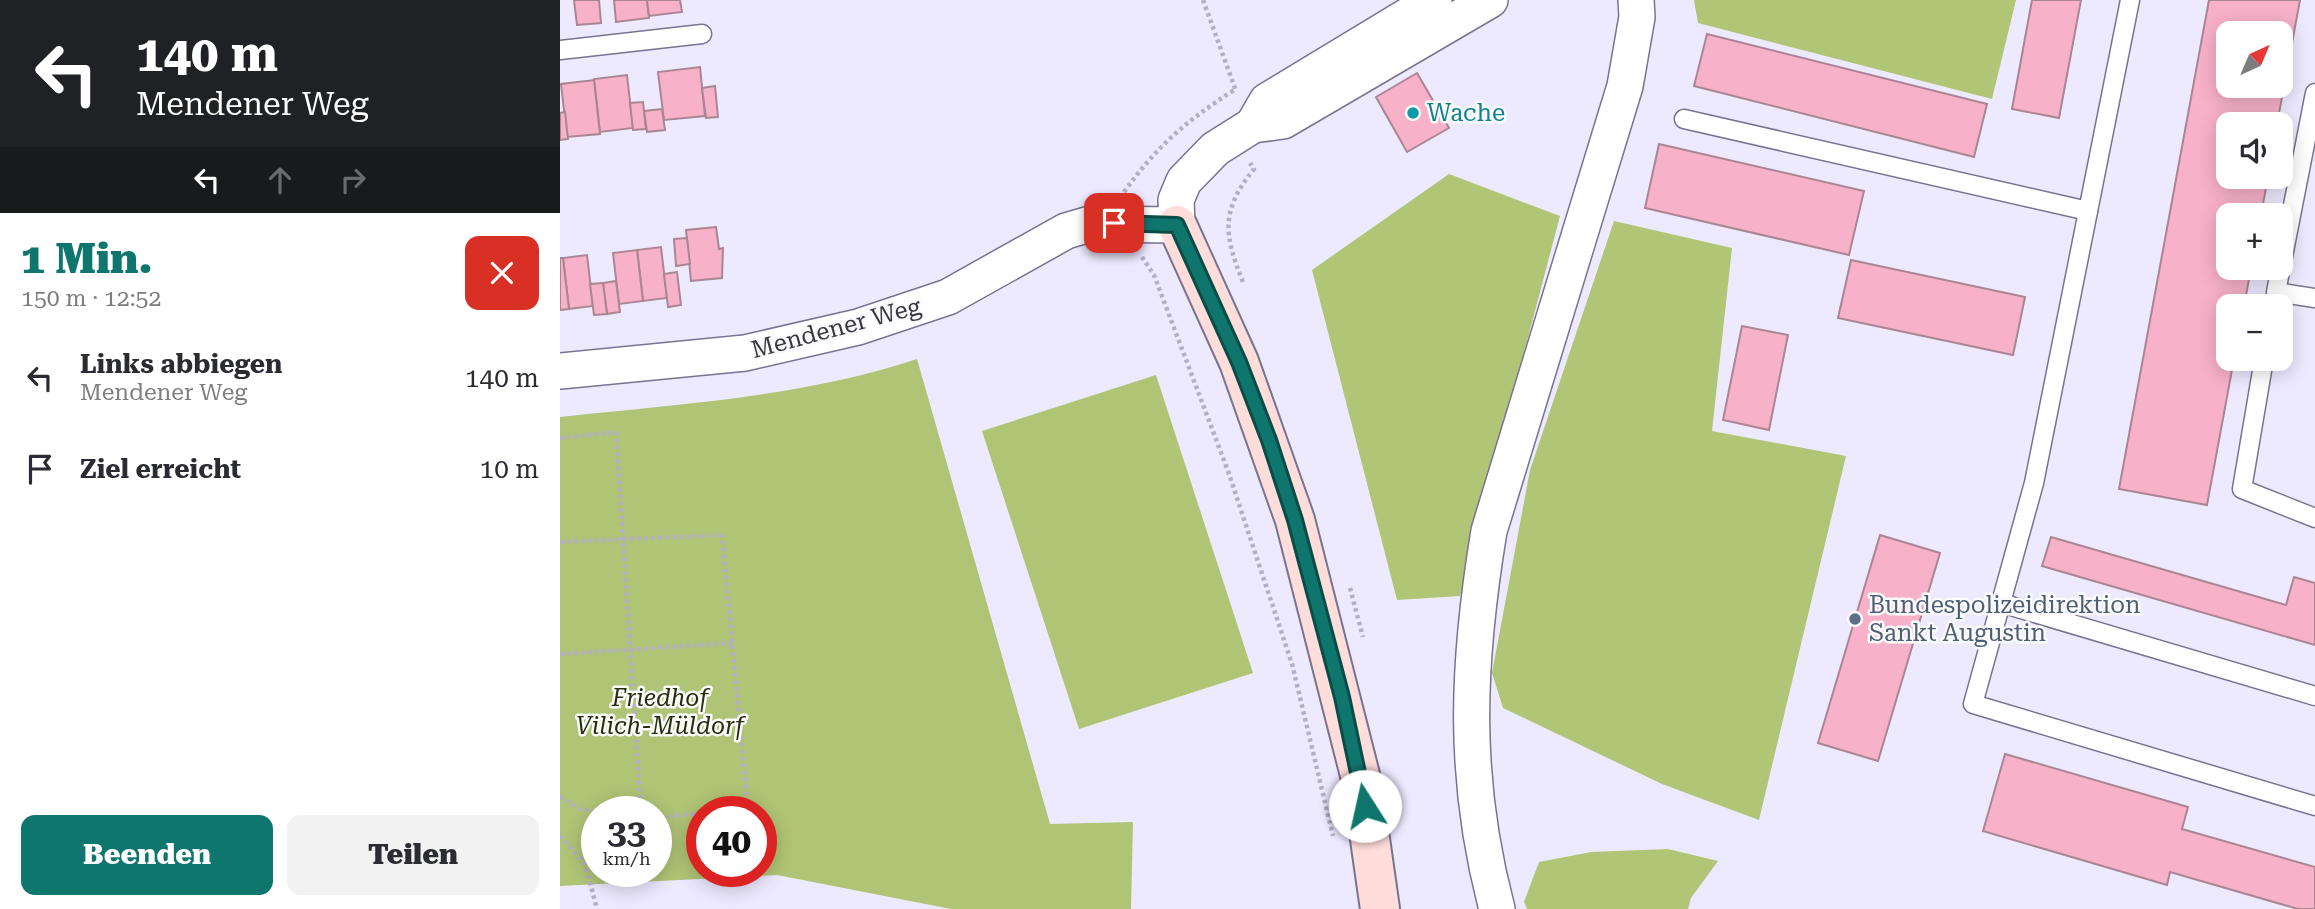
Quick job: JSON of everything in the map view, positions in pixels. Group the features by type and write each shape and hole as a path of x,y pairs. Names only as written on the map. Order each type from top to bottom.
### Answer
{"street":[{"path":"1380,909 1362,783 1295,520 1239,362 1177,225 1176,200 1184,181 1215,149 1253,125 1267,101 1345,69 1436,10 1490,0"},
{"path":"1497,909 1481,843 1472,776 1471,674 1478,596 1489,531 1625,86 1637,16 1636,0"},
{"name":"Mendener Weg","path":"560,371 745,353 858,327 948,296 1066,231 1090,224 1177,225"}],"lane":[{"path":"2130,0 2034,483 1973,704 2315,806"},
{"path":"560,50 702,34"},
{"path":"2275,294 2315,93"},
{"path":"1684,119 2088,211"},
{"path":"2293,299 2315,298"},
{"path":"2262,371 2242,489 2315,519"},
{"path":"2001,603 2315,696"}],"path":[{"path":"1203,0 1235,89 1191,118 1151,153 1123,194 1114,223 1117,244 1132,249 1144,259 1154,275 1228,471 1292,664 1336,847"},
{"path":"560,438 616,432 640,796"},
{"path":"560,542 722,535 747,796"},
{"path":"560,654 733,643"},
{"path":"560,797 581,809"},
{"path":"560,836 585,864 597,909"}],"green space":[{"path":"1694,0 2016,0 1992,99 1698,23"},
{"path":"1449,174 1560,216 1460,596 1397,600 1312,270"},
{"path":"1614,221 1732,248 1712,431 1846,456 1759,820 1662,784 1503,708 1492,673 1530,470"},
{"name":"Friedhof Vilich-Müldorf","path":"917,359 1050,824 1133,822 1131,909 951,909 777,875 777,796 686,796 686,880 672,880 672,796 581,796 581,885 560,886 560,417 695,403 829,382"},
{"path":"1156,375 1253,673 1079,729 982,431"},
{"path":"1668,849 1718,861 1691,898 1688,909 1527,909 1524,902 1539,862 1591,852"}],"building":[{"path":"574,0 599,0 601,23 577,25"},
{"path":"614,0 647,0 649,18 616,22"},
{"path":"647,0 680,0 682,12 649,16"},
{"path":"2032,0 2081,0 2059,118 2012,109"},
{"path":"2209,0 2300,0 2293,38 2293,21 2216,21 2216,98 2282,98 2279,112 2216,112 2216,189 2266,189 2263,203 2216,203 2216,280 2249,280 2246,294 2216,294 2216,371 2232,371 2207,505 2119,489"},
{"path":"1707,34 1987,104 1974,157 1694,86"},
{"path":"700,67 705,116 664,120 658,72"},
{"name":"Wache","path":"1417,73 1449,128 1407,152 1376,97"},
{"path":"627,75 633,128 600,132 594,79"},
{"path":"594,80 600,134 567,137 561,84"},
{"path":"715,86 718,117 706,118 702,88"},
{"path":"643,102 646,129 633,130 630,103"},
{"path":"662,109 665,130 647,132 644,111"},
{"path":"565,112 568,139 560,140 560,113"},
{"path":"1659,144 1864,191 1849,255 1645,208"},
{"path":"716,227 719,249 723,248 722,278 691,281 686,230"},
{"path":"687,238 690,264 676,266 674,239"},
{"path":"661,247 667,298 643,301 637,250"},
{"path":"637,250 643,301 619,304 613,253"},
{"path":"587,255 593,306 569,309 563,258"},
{"path":"560,258 563,258 569,309 560,310"},
{"path":"1851,260 2025,297 2013,355 1838,318"},
{"path":"677,272 681,305 668,307 664,274"},
{"path":"616,281 620,312 607,314 603,283"},
{"path":"603,283 607,314 594,315 590,284"},
{"path":"1742,326 1788,335 1769,430 1723,420"},
{"path":"1880,535 1940,553 1878,761 1818,743"},
{"path":"2051,537 2286,605 2294,577 2315,583 2315,645 2042,566"},
{"path":"2005,754 2188,807 2182,829 2315,867 2315,909 2298,909 2170,872 2167,885 1983,831"}],"place":[{"name":"Wache","path":"1413,113"},
{"name":"Bundespolizeidirektion Sankt Augustin","path":"1855,619"}],"route":[{"path":"1114,223 1177,225 1239,362 1269,440 1295,520 1342,697 1365,806"}]}
